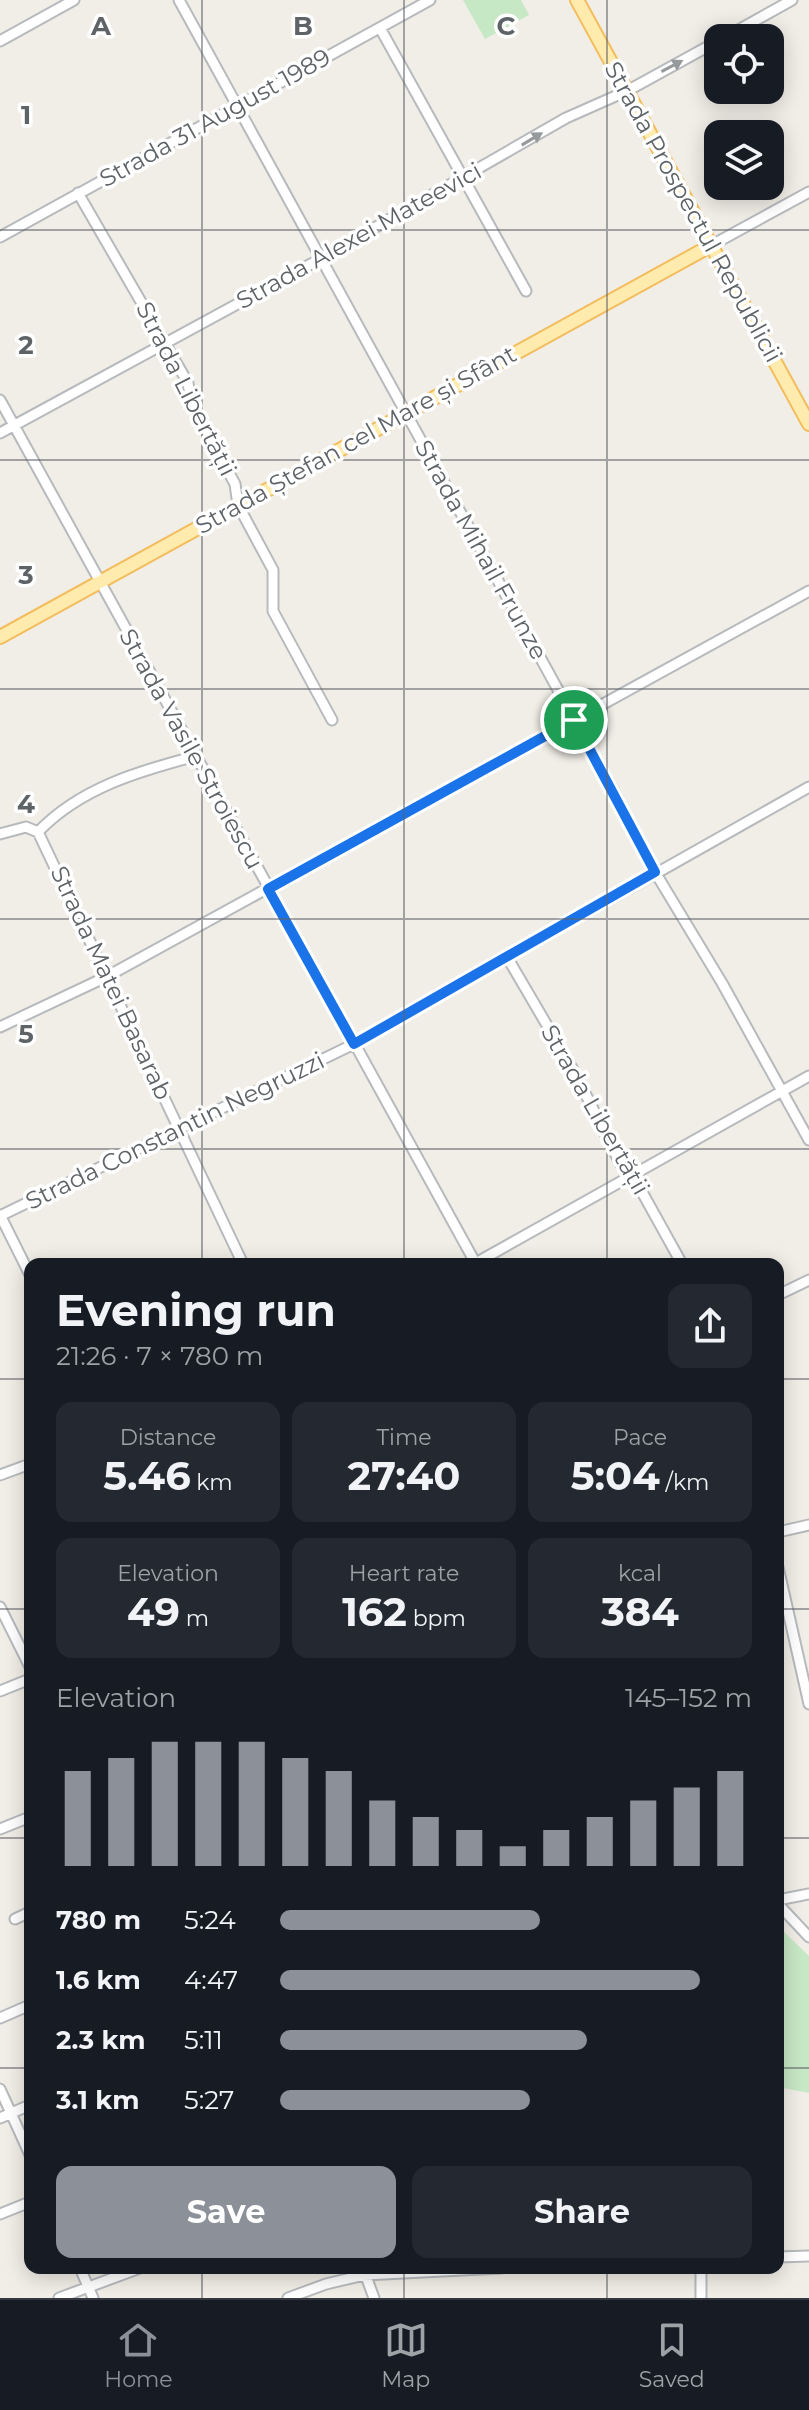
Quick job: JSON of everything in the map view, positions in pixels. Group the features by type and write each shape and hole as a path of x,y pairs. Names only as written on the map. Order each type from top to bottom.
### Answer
{"main road":[{"name":"Strada Prospectul Republicii","path":"577,0 712,245 803,400 809,424"},
{"name":"Strada Ștefan cel Mare și Sfânt","path":"0,637 712,245"}],"street":[{"path":"1,39 74,0"},
{"name":"Strada Mihail Frunze","path":"179,0 655,872 809,1140"},
{"name":"Strada 31 August 1989","path":"0,237 430,0"},
{"path":"769,0 774,10"},
{"path":"749,24 792,0"},
{"path":"380,28 526,291"},
{"name":"Strada Alexei Mateevici","path":"0,433 322,258 566,118 627,91 704,49"},
{"path":"712,245 809,192"},
{"name":"Strada Libertății","path":"78,193 188,383 191,402 235,484 238,505 273,570 273,611 332,720"},
{"name":"Strada Vasile Stroiescu","path":"0,400 472,1258"},
{"path":"0,1027 106,977 809,591"},
{"path":"0,834 26,827 38,832 77,799 160,765 196,756"},
{"name":"Strada Constantin Negruzzi","path":"0,1216 354,1044 809,787"},
{"name":"Strada Matei Basarab","path":"38,832 240,1258"},
{"name":"Strada Libertății","path":"507,957 575,1073 620,1163 632,1174 679,1258"},
{"path":"485,1258 809,1076"},
{"path":"0,1216 24,1263"},
{"path":"784,1292 809,1280"},
{"path":"0,1475 24,1466"},
{"path":"784,1531 809,1525"},
{"path":"784,1594 809,1704"},
{"path":"0,1607 24,1655"},
{"path":"0,1691 24,1681"},
{"path":"0,1829 24,1819"},
{"path":"784,1900 809,1894"},
{"path":"784,1909 809,1937"},
{"path":"15,1919 24,1915"},
{"path":"0,2018 24,2008"},
{"path":"0,2089 24,2142"},
{"path":"0,2118 24,2108"},
{"path":"0,2214 24,2204"},
{"path":"784,2257 809,2256"},
{"path":"83,2274 93,2298"},
{"path":"59,2298 124,2274"},
{"path":"288,2298 355,2274"},
{"path":"365,2274 374,2298"},
{"path":"701,2274 701,2298"}],"green space":[{"path":"463,0 521,0 529,15 485,39"},
{"path":"784,1932 809,1956 809,2093 784,2088"}],"route":[{"path":"574,720 655,872 354,1044 268,889 574,720"}]}
